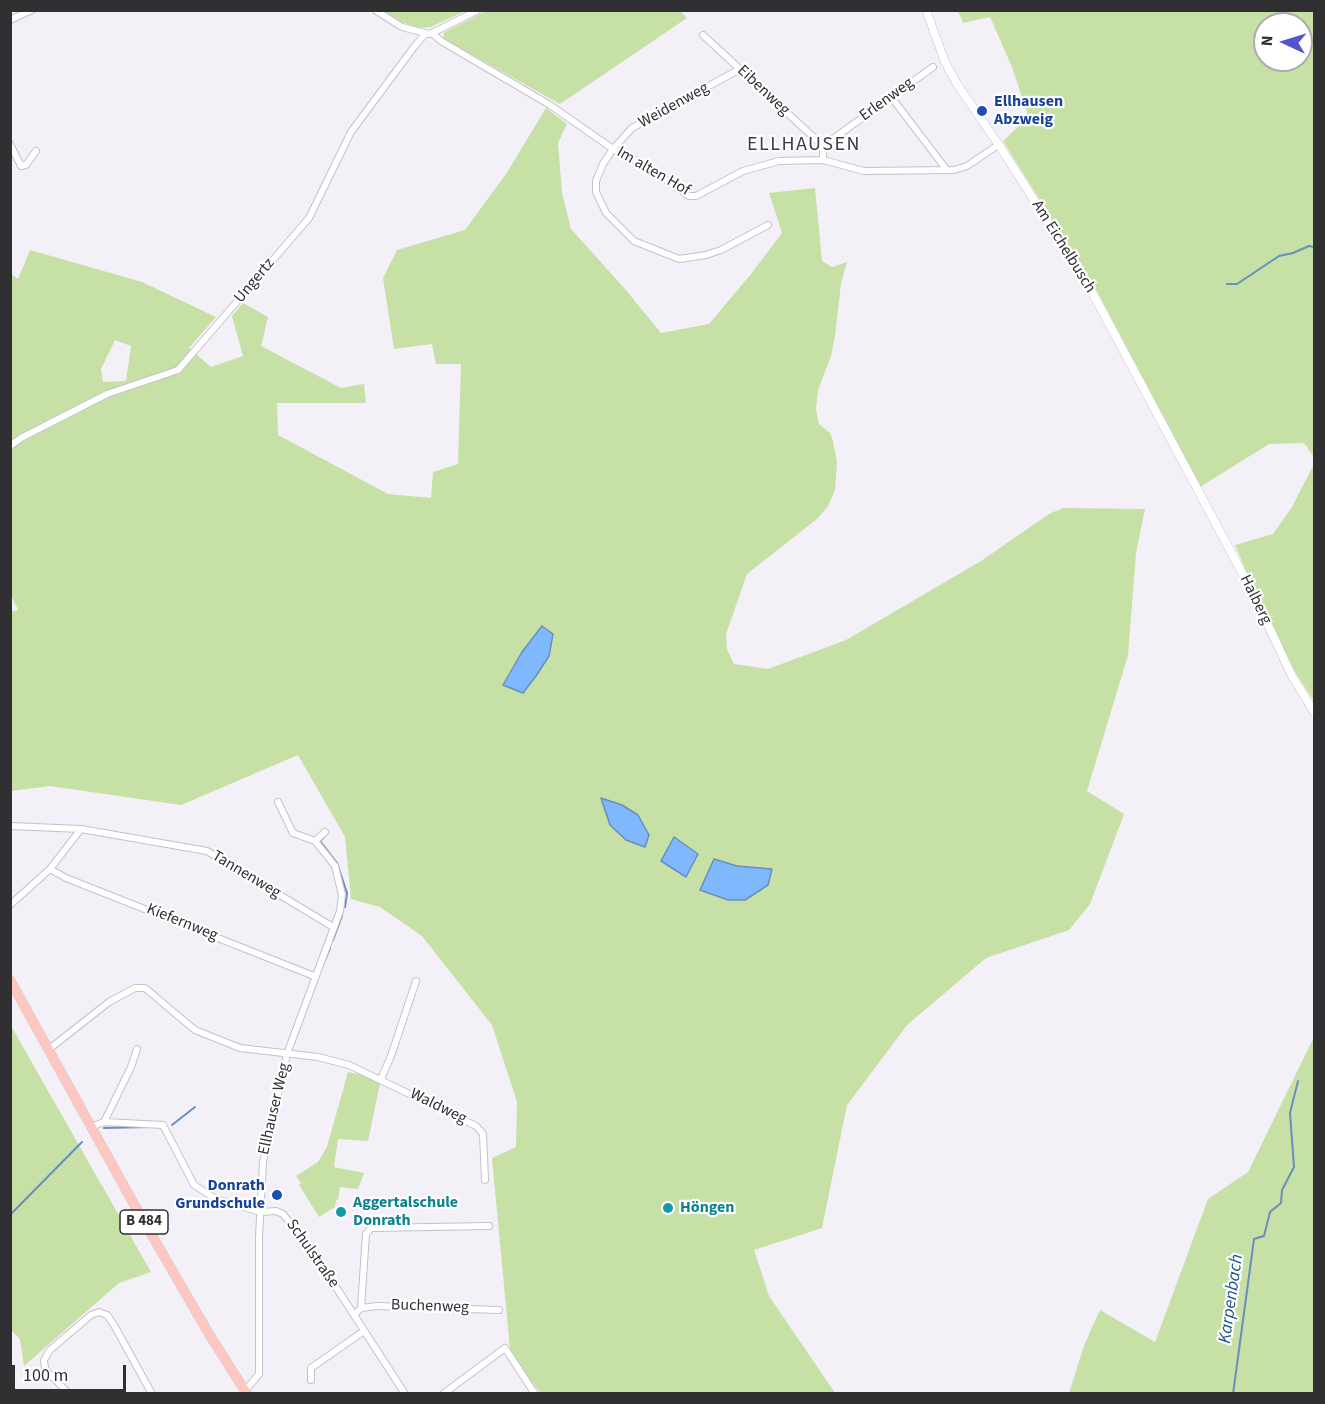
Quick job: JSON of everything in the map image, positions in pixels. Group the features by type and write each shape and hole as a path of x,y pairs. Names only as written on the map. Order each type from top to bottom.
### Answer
{"main road":[{"name":"B 484","path":"10,980 209,1334 246,1392"}],"street":[{"path":"10,20 32,10"},
{"name":"Im alten Hof","path":"375,10 402,27 429,34 550,105 613,149 645,165 689,196 696,196 743,171 779,161 823,160 864,171 954,170 967,166 998,145"},
{"path":"429,34 478,10"},
{"name":"Am Eichelbusch","path":"926,10 945,62 1091,290 1196,487"},
{"name":"Ungertz","path":"10,446 21,438 107,394 178,370 309,218 351,132 414,47 429,34"},
{"name":"Eibenweg","path":"703,35 823,147"},
{"name":"Erlenweg","path":"823,147 933,67"},
{"name":"Weidenweg","path":"740,69 632,128 613,149 596,181 596,192 606,213 634,241 680,259 721,250 768,225"},
{"path":"892,98 946,169"},
{"path":"10,144 21,166 26,165 36,151"},
{"path":"823,147 823,160"},
{"name":"Halberg","path":"1196,487 1255,597 1291,674 1314,712"},
{"name":"Ellhauser Weg","path":"246,1392 259,1374 259,1237 263,1162 287,1054 340,911 342,895 335,866 315,841 293,833 278,802"},
{"name":"Tannenweg","path":"10,826 81,829 207,851 333,927"},
{"path":"10,906 50,869 81,829"},
{"path":"315,841 326,832"},
{"name":"Kiefernweg","path":"50,869 66,878 315,976"},
{"path":"381,1079 416,981"},
{"name":"Waldweg","path":"48,1050 94,1012 135,987 145,988 195,1030 240,1048 318,1057 349,1065 476,1126 483,1134 485,1180"},
{"path":"104,1122 137,1049"},
{"name":"Schulstraße","path":"91,1127 104,1122 163,1125 194,1185 216,1200 261,1212 276,1211 283,1214 316,1256 405,1394"},
{"path":"354,1316 361,1308 366,1234 371,1228 489,1226"},
{"name":"Buchenweg","path":"361,1308 377,1306 499,1310"},
{"path":"69,1394 45,1370 44,1359 50,1350 91,1315 99,1312 106,1315 114,1325 152,1394"},
{"path":"311,1380 311,1368 364,1331"},
{"path":"443,1394 505,1348 535,1394"}],"green space":[{"path":"679,10 687,18 560,104 444,39 443,33 486,11"},
{"path":"380,11 465,11 431,27 419,28 393,19"},
{"path":"958,11 1314,11 1314,457 1304,443 1269,444 1200,487 1095,287 1003,141 1025,120 1027,112 1012,67 990,17 963,23"},
{"path":"546,108 567,124 558,143 562,193 571,229 661,333 709,324 751,274 782,233 769,193 815,188 822,261 832,267 847,262 841,283 831,356 818,390 816,410 819,424 830,433 833,441 837,463 835,490 828,506 817,519 747,574 726,634 727,649 734,664 768,669 846,640 981,561 1049,514 1063,508 1145,509 1136,553 1128,655 1087,791 1124,814 1090,904 1069,930 986,958 907,1025 847,1105 822,1228 754,1250 769,1296 835,1393 541,1393 519,1367 510,1349 492,1158 516,1147 517,1102 492,1025 422,936 380,907 351,899 345,837 298,755 181,805 50,786 11,791 10,612 18,610 11,595 11,274 18,279 30,250 142,282 216,317 189,348 211,367 243,356 232,316 243,303 268,317 261,346 341,388 364,384 366,403 277,403 278,435 388,494 431,498 433,472 458,464 461,364 436,364 432,344 394,349 383,278 397,250 465,230 506,174","holes":["115,340 131,346 126,381 103,382 101,369","542,626 553,634 503,684 522,652","714,859 737,866 771,869 768,885"]},
{"path":"1314,464 1314,701 1295,672 1257,597 1235,545 1273,534 1292,507"},
{"path":"10,1024 151,1272 119,1283 24,1366 20,1339 10,1329"},
{"path":"1314,1037 1314,1393 1069,1393 1085,1343 1100,1310 1155,1342 1208,1199 1248,1172"},
{"path":"348,1072 381,1079 368,1141 338,1139 334,1167 364,1173 358,1189 340,1187 335,1207 319,1217 296,1176 318,1162 327,1147"}],"water":[{"path":"542,626 553,634 549,656 536,676 523,693 503,685 522,652"},
{"path":"601,798 622,805 638,815 649,835 645,847 626,840 610,825"},
{"path":"674,837 698,854 686,877 661,861"},
{"path":"714,859 737,866 772,869 768,885 745,900 728,900 700,890"}],"waterway":[{"path":"1227,284 1237,284 1279,256 1309,246 1314,247"},
{"path":"325,836 320,841 337,863 347,893 345,907"},
{"path":"333,940 342,916"},
{"path":"325,960 330,948"},
{"name":"Karpenbach","path":"1233,1394 1254,1239 1264,1236 1270,1212 1281,1203 1282,1190 1294,1167 1290,1113 1298,1081"},
{"path":"172,1125 195,1107"},
{"path":"104,1128 149,1127"},
{"path":"10,1215 82,1142"}],"place":[{"name":"Ellhausen Abzweig","path":"982,111"},
{"name":"Donrath Grundschule","path":"277,1195"},
{"name":"Höngen","path":"668,1208"},
{"name":"Aggertalschule Donrath","path":"341,1212"}],"district":[{"name":"ELLHAUSEN","path":"804,146"}]}
